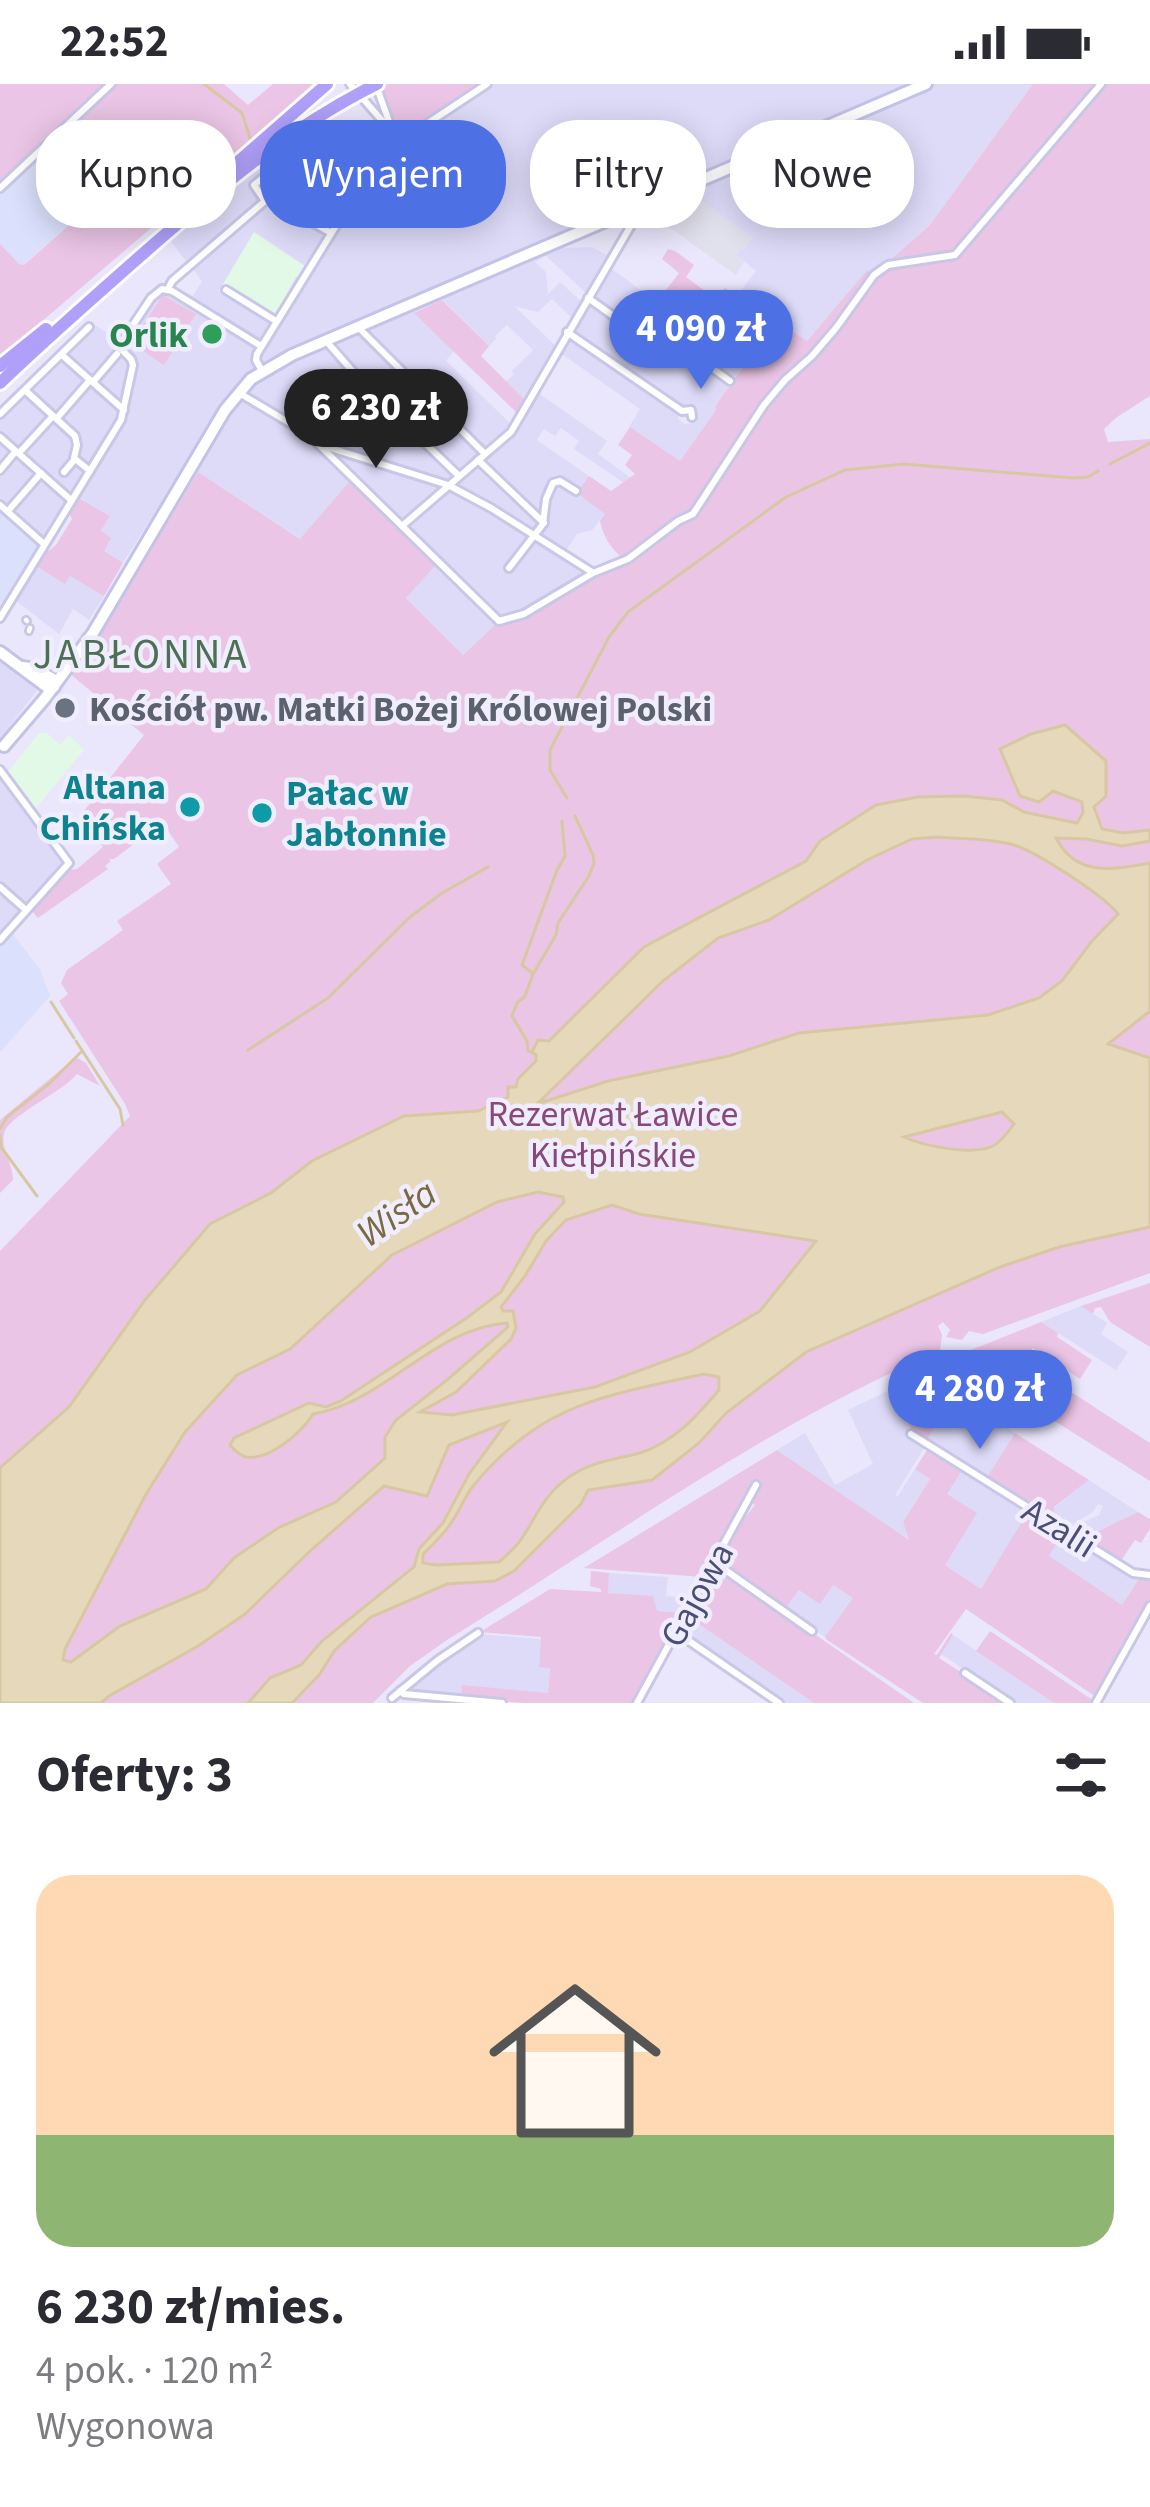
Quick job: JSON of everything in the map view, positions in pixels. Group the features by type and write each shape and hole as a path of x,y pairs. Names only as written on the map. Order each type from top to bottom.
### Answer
{"main road":[{"path":"0,366 327,84"},
{"path":"0,382 250,163 354,88 376,84"},
{"path":"706,179 926,84"},
{"path":"2,749 103,615 238,392 276,362 592,228"},
{"path":"0,652 51,684"}],"street":[{"path":"0,188 111,84"},
{"path":"376,84 387,120"},
{"path":"433,120 487,84"},
{"path":"238,392 302,429 499,621 524,614 593,573 628,559 693,514 748,428 785,380 826,340 863,289 888,265 956,255 1101,84"},
{"path":"354,88 382,120"},
{"path":"0,618 122,420 133,367 122,343 153,295 168,290 172,281 260,205"},
{"path":"322,228 331,233"},
{"path":"262,371 256,357 261,346 334,228"},
{"path":"401,526 511,432 629,228"},
{"path":"168,290 261,346"},
{"path":"226,290 276,321"},
{"path":"588,298 657,347 668,336 730,381"},
{"path":"0,414 89,327"},
{"path":"358,327 544,523"},
{"path":"567,332 682,411"},
{"path":"326,341 458,476"},
{"path":"62,355 124,410"},
{"path":"0,470 118,355"},
{"path":"25,390 76,436 75,459 64,472"},
{"path":"0,437 71,500"},
{"path":"320,446 448,485 593,573"},
{"path":"75,459 90,471"},
{"path":"8,512 41,473"},
{"path":"509,568 544,523 545,499 554,482 576,491"},
{"path":"0,505 44,544"},
{"path":"0,770 69,863 0,940"},
{"path":"0,887 26,910"},
{"name":"Azalii","path":"910,1434 1133,1574 1150,1575"},
{"name":"Gajowa","path":"637,1703 756,1485"},
{"path":"711,1567 721,1567 812,1631"},
{"path":"1096,1703 1150,1606"},
{"path":"676,1632 779,1703"},
{"path":"392,1698 478,1633"},
{"path":"965,1673 1010,1703"},
{"path":"400,1691 502,1703"}],"shaded area":[{"path":"492,84 1033,84 929,226 873,275 866,271 807,341 766,314 757,329 731,309 744,297 739,293 756,271 736,255 741,248 706,209 706,120 530,120 530,228 610,228 563,248 592,247 610,257 587,294 546,256 535,262 546,272 548,294 560,282 582,302 573,319 552,299 538,312 514,306 557,347 526,401 506,382 533,350 507,325 489,346 443,300 415,312 454,351 446,361 513,426 520,424 537,392 607,441 598,454 631,478 624,483 574,449 579,441 561,428 555,436 544,429 537,440 589,476 579,491 562,476 555,476 546,488 538,535 550,491 558,482 593,504 605,514 592,530 577,534 563,555 587,574 523,612 502,618 463,655 406,598 434,567 301,539 184,466 123,563 103,551 110,538 101,532 110,516 80,498 45,551 0,511 0,407 90,322 120,341 151,295 165,285 193,296 202,281 169,239 182,228 236,228 236,183 260,164 260,228 506,228 506,120 438,120"},
{"path":"36,161 36,228 65,228 23,265 0,244 0,195"},
{"path":"706,203 730,221 730,228 739,228 753,238 736,255 744,262 736,275 672,229 706,228"},
{"path":"254,232 305,266 275,316 219,291"},
{"path":"608,266 743,369 680,461 629,427 640,409 559,352 568,337 677,410 685,424 696,417 695,409 680,406 572,333 589,302 652,348 657,343 591,295"},
{"path":"0,511 39,546 0,606"},
{"path":"36,566 64,583 70,575 104,596 89,620 73,609 59,634 14,599"},
{"path":"0,662 38,689 0,739"},
{"path":"39,733 47,733 60,745 69,735 84,750 36,808 8,772"},
{"path":"0,773 62,860 0,935"},
{"path":"11,932 39,968 50,996 0,1052 0,944"},
{"path":"1081,1306 1107,1323 1101,1334 1128,1352 1116,1370 1041,1322"},
{"path":"894,1388 912,1432 926,1445 895,1495 915,1469 930,1479 903,1522 910,1541 777,1450 805,1433 835,1485 873,1464 848,1410"},
{"path":"954,1395 1015,1433 986,1479 926,1441"},
{"path":"963,1469 1028,1512 981,1589 944,1564 976,1514 947,1494"},
{"path":"1089,1480 1138,1512 1082,1539 1075,1531 1079,1524 1099,1515 1103,1506 1098,1504 1068,1530 1055,1522 1054,1508"},
{"path":"1064,1532 1093,1554 1140,1577 1122,1605 1048,1556"},
{"path":"609,1573 668,1577 666,1596 692,1598 683,1613 657,1611 607,1593"},
{"path":"833,1585 854,1599 825,1637 785,1609 799,1590"},
{"path":"687,1616 814,1703 783,1703 677,1635"},
{"path":"478,1634 541,1639 539,1666 550,1667 548,1693 462,1686 461,1698 404,1691 442,1658"},
{"path":"953,1635 1054,1703 1014,1703 941,1654"}],"green space":[{"path":"0,84 106,84 67,120 36,120 36,149 0,183"},
{"path":"118,84 224,84 248,105 273,84 320,84 278,120 260,120 260,135 236,156 236,120 80,120"},
{"path":"385,84 483,84 428,120 391,120 381,90"},
{"name":"Rezerwat Ławice Kiełpińskie","path":"1033,84 1150,84 1150,396 1104,429 1108,442 1150,439 1150,1273 983,1334 969,1331 962,1340 946,1337 950,1330 943,1322 938,1326 940,1351 812,1413 689,1486 447,1640 410,1666 373,1703 0,1703 0,1251 130,1116 59,1001 68,994 61,983 67,970 123,930 117,921 171,884 157,864 179,847 167,829 154,829 109,859 108,869 38,918 31,910 67,870 77,869 103,847 80,816 144,735 69,673 93,645 198,472 300,539 349,482 435,566 406,598 463,655 497,623 524,614 617,565 621,557 600,521 605,514 577,493 589,476 611,491 635,474 625,465 632,455 618,445 630,427 680,461 742,369 657,302 679,273 662,259 668,249 694,265 686,277 716,299 725,288 742,300 731,310 756,328 765,314 807,341 867,270 873,275 929,226"},
{"path":"66,228 151,228 0,357 0,244 24,265"},
{"path":"163,295 196,314 164,365 131,343"},
{"path":"442,300 489,346 481,356 526,401 519,415 414,313"},
{"path":"79,498 110,516 101,531 111,538 104,551 123,563 104,596 70,576 65,584 36,566 56,545"},
{"path":"76,1057 86,1063 100,1086 77,1074 7,1127 4,1146 13,1180 0,1193 0,1120"},
{"path":"1150,1283 1150,1347 1110,1322 1101,1307 1093,1314 1081,1306"},
{"path":"1041,1322 1092,1360 1080,1379 1033,1348 1023,1361 1150,1443 1150,1481 1026,1403 1008,1429 954,1395 926,1441 912,1432 894,1388"},
{"path":"1015,1433 1089,1480 1054,1507 1055,1522 986,1479"},
{"path":"929,1447 963,1469 947,1494 977,1513 945,1565 981,1589 1029,1510 1064,1532 1049,1556 1122,1605 1140,1577 1150,1577 1150,1602 1096,1697 966,1609 934,1654 951,1633 939,1658 1008,1703 923,1703 825,1637 853,1598 833,1585 820,1604 799,1590 785,1609 716,1561 739,1519 755,1505 749,1500 756,1481 702,1577 584,1568 777,1450 909,1540 903,1522 930,1479 915,1469"},
{"path":"1138,1512 1150,1519 1150,1529 1141,1543 1135,1540 1120,1562 1082,1539"},
{"path":"719,1568 914,1703 814,1703 687,1616 713,1569"},
{"path":"591,1571 609,1573 608,1593 653,1596 657,1611 683,1613 634,1703 461,1698 462,1685 548,1693 550,1668 539,1667 541,1637 480,1632 550,1589 601,1592 590,1586"},
{"path":"990,1631 1094,1701 1054,1703 976,1651"}],"water":[{"name":"Wisła","path":"1065,725 1106,761 1106,796 1094,807 1102,829 1150,830 1150,841 1122,846 1056,838 1074,859 1096,868 1150,863 1150,1011 1108,1044 1150,1058 1150,1227 1059,1247 1000,1267 806,1352 726,1413 699,1443 652,1480 588,1490 581,1504 514,1571 495,1581 447,1584 371,1617 335,1650 292,1703 248,1703 270,1678 301,1665 322,1641 414,1567 419,1549 443,1523 469,1474 507,1422 449,1445 427,1496 384,1486 245,1614 101,1703 0,1703 0,1468 69,1407 145,1300 210,1224 271,1193 312,1161 404,1116 478,1111 508,1097 508,1087 516,1087 536,1061 532,1052 538,1040 549,1041 644,947 806,861 820,841 876,805 918,797 964,796 1002,800 1024,812 1077,823 1082,802 1053,791 1039,802 1020,796 1000,749","holes":["912,839 975,839 1014,845 1069,875 1118,914 1062,981 1039,998 988,1015 799,1033 729,1056 608,1081 537,1104 663,981 718,938 769,920 867,860","1002,1112 1014,1124 999,1142 984,1149 948,1149 904,1137","538,1192 563,1197 501,1292 468,1317 341,1401 326,1407 309,1403 234,1438 230,1445 246,1457 265,1454 293,1437 313,1414 363,1395 456,1338 507,1323 508,1327 396,1420 385,1437 385,1458 336,1502 278,1528 234,1558 206,1589 120,1626 71,1662 63,1660 145,1496 185,1432 237,1375 290,1349 392,1255 497,1202","612,1205 639,1214 816,1241 760,1311 690,1352 595,1387 452,1415 420,1412 456,1392 511,1339 516,1328 513,1311 501,1307 566,1220","704,1374 719,1377 719,1390 674,1435 640,1453 586,1467 569,1477 499,1562 423,1563 423,1554 449,1526 473,1486 524,1436 577,1407"]}],"waterway":[{"path":"204,84 242,113 250,138"},
{"path":"1110,464 1150,443"},
{"path":"567,798 550,770 550,750 609,637 628,612 786,497 845,470 904,464 1074,478 1098,471"},
{"path":"532,1052 512,1016 594,863 575,816"},
{"path":"532,973 522,965 565,856 562,821"},
{"path":"248,1050 328,998 410,917 488,867"},
{"path":"51,1002 74,1038"},
{"path":"76,1041 120,1109 123,1125"},
{"path":"0,1129 7,1117 82,1051"},
{"path":"0,1135 1,1147 37,1196"}],"place":[{"name":"Orlik","path":"212,334"},
{"name":"Kościół pw. Matki Bożej Królowej Polski","path":"65,708"},
{"name":"Altana Chińska","path":"190,807"},
{"name":"Pałac w Jabłonnie","path":"262,813"}],"district":[{"name":"JABŁONNA","path":"141,653"}]}
